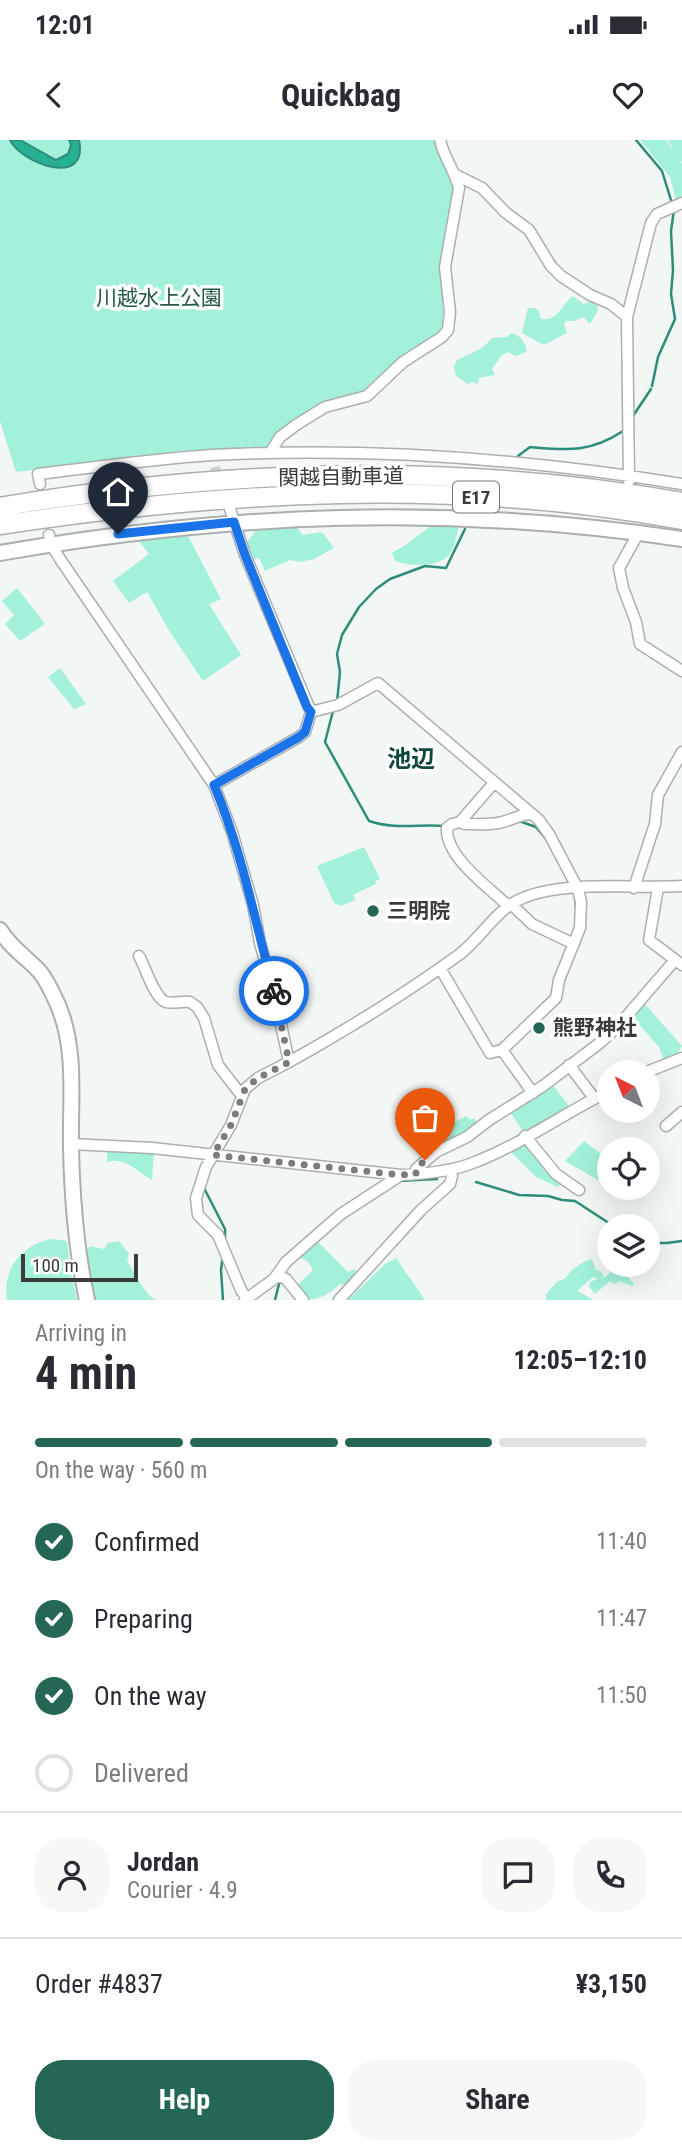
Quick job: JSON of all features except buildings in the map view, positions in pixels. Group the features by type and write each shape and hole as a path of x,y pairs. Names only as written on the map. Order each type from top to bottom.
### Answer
{"highway":[{"name":"関越自動車道","path":"0,507 60,496 155,485 334,476 504,480 682,502"},
{"name":"関越自動車道","path":"0,525 157,504 331,494 502,498 682,520"}],"street":[{"path":"270,453 281,437 296,425 325,407 367,396 403,362 442,337 448,330 450,312 445,267 459,188 456,175 443,154 440,140"},
{"path":"456,175 482,188 505,212 528,230 561,276 590,295 611,304 627,317"},
{"path":"629,478 627,317 650,223 657,214 682,202"},
{"path":"40,484 38,474 210,456 270,453 486,461 682,484"},
{"path":"210,456 215,467"},
{"path":"232,516 245,555 311,712"},
{"path":"0,553 50,540 157,529 232,516 445,516 632,529 682,539"},
{"path":"632,529 619,568 623,588 636,622 638,642 682,671"},
{"path":"50,540 214,785 232,832 253,905 289,1062"},
{"path":"311,712 335,705 378,683 530,814 549,834 578,889 582,915 575,944 560,977 555,998 502,1050 491,1054 440,968"},
{"path":"214,785 299,737 305,732 311,712"},
{"path":"634,888 655,824 658,796 682,752"},
{"path":"460,822 494,784"},
{"path":"530,814 516,815 506,821 492,824 452,824 447,828 449,844 465,866 532,924 575,944"},
{"path":"401,1175 341,1214 247,1300 218,1235 197,1212 196,1198 206,1167 216,1155 231,1125 245,1089 258,1078 369,1016 440,968 472,944 509,905 538,893 682,886"},
{"path":"416,1174 416,1169 436,1152 467,1137 533,1093 611,1033 678,963 651,943 648,936 658,888"},
{"path":"0,930 6,940 43,976 63,1019 71,1062 75,1229 86,1300"},
{"path":"139,956 150,982 163,1000 167,1003 190,1002 199,1009 208,1027 219,1065 242,1097"},
{"path":"502,1050 533,1093"},
{"path":"660,1067 682,1058"},
{"path":"569,1065 594,1098"},
{"path":"71,1144 100,1144 401,1175 416,1174 450,1170 489,1156 597,1097"},
{"path":"666,1126 682,1112"},
{"path":"525,1136 556,1174 579,1190"},
{"path":"339,1300 421,1210 450,1184 450,1170"},
{"path":"277,1275 286,1279 303,1300"}],"green space":[{"name":"川越水上公園","path":"0,140 436,140 440,157 453,179 454,194 441,261 445,315 441,330 431,340 398,359 359,395 341,398 264,451 110,461 16,472 0,421"},
{"path":"640,140 666,140 675,153 668,140 682,140 682,198 676,200 670,177"},
{"path":"573,296 583,304 593,301 597,304 598,311 590,324 583,317 566,321 564,324 567,333 544,345 522,333 528,308 539,311 541,319 552,318"},
{"path":"512,333 522,340 527,351 517,356 507,352 501,356 492,369 495,375 479,378 478,384 468,384 456,376 454,366 457,360 481,348 492,338 506,337"},
{"path":"432,525 459,527 449,555 431,564 415,565 395,561 392,553"},
{"path":"297,528 303,535 322,532 334,548 314,559 300,562 290,560 265,571 259,558 250,560 245,545 256,530"},
{"path":"188,536 221,599 209,604 241,655 203,681 147,592 129,603 113,581 149,554 138,540"},
{"path":"17,588 45,624 20,641 5,624 14,615 2,601"},
{"path":"60,668 86,704 74,709 48,677"},
{"path":"364,847 380,879 375,881 376,884 353,895 355,900 341,906 334,903 317,866"},
{"path":"642,1001 682,1046 677,1054 664,1061 659,1047 630,1014"},
{"path":"551,1083 570,1107 523,1131 510,1112"},
{"path":"466,1116 470,1120 474,1118 480,1126 444,1145 437,1132"},
{"path":"584,1141 597,1151 597,1179 565,1161"},
{"path":"525,1142 562,1183 558,1187 536,1177 513,1154 511,1150"},
{"path":"107,1150 154,1152 152,1180 125,1163 107,1162"},
{"path":"51,1239 67,1241 77,1300 7,1300 8,1278 16,1260 31,1247"},
{"path":"119,1241 129,1254 127,1260 139,1282 155,1300 92,1300 84,1253 90,1246 104,1249 108,1243"},
{"path":"317,1241 348,1272 354,1269 358,1273 346,1285 340,1284 316,1299 306,1300 297,1286 313,1270 301,1255"},
{"path":"396,1258 425,1300 348,1300 385,1264"},
{"path":"592,1259 597,1277 628,1277 634,1284 632,1286 620,1281 614,1284 610,1281 595,1294 589,1287 590,1282 598,1279 593,1277 577,1291 594,1300 546,1300 546,1294 557,1282"}],"shaded area":[{"path":"10,140 20,140 56,160 68,154 71,145 69,140 79,140 79,155 74,164 53,167 27,157"}],"waterway":[{"path":"636,140 662,171 671,200"},
{"path":"652,386 658,357 675,319 671,294 671,231 674,210"},
{"path":"631,419 651,389"},
{"path":"518,456 530,447 589,447 623,431"},
{"path":"337,702 340,672 337,654 342,635 359,607 390,579 425,566 446,568 465,529"},
{"path":"333,711 325,742 369,821 398,826 445,826"},
{"path":"519,821 536,827 547,840"},
{"path":"575,898 577,916"},
{"path":"234,1129 242,1109"},
{"path":"399,1181 437,1179"},
{"path":"476,1182 519,1195 575,1201 597,1215"},
{"path":"203,1186 225,1229 225,1244"},
{"path":"660,1243 682,1241"},
{"path":"223,1255 223,1300"},
{"path":"275,1300 280,1280"}],"tunnel":[{"path":"215,467 227,503"}],"way so far":[{"path":"274,991 289,1062 258,1078 245,1089 231,1125 213,1155 401,1175 416,1174 416,1169 425,1160"}],"place":[{"name":"三明院","path":"373,911"},
{"name":"熊野神社","path":"539,1028"}],"district":[{"name":"池辺","path":"411,759"}],"route":[{"path":"118,534 234,522 245,555 311,712 305,732 299,737 214,785 232,832 274,991"}]}
